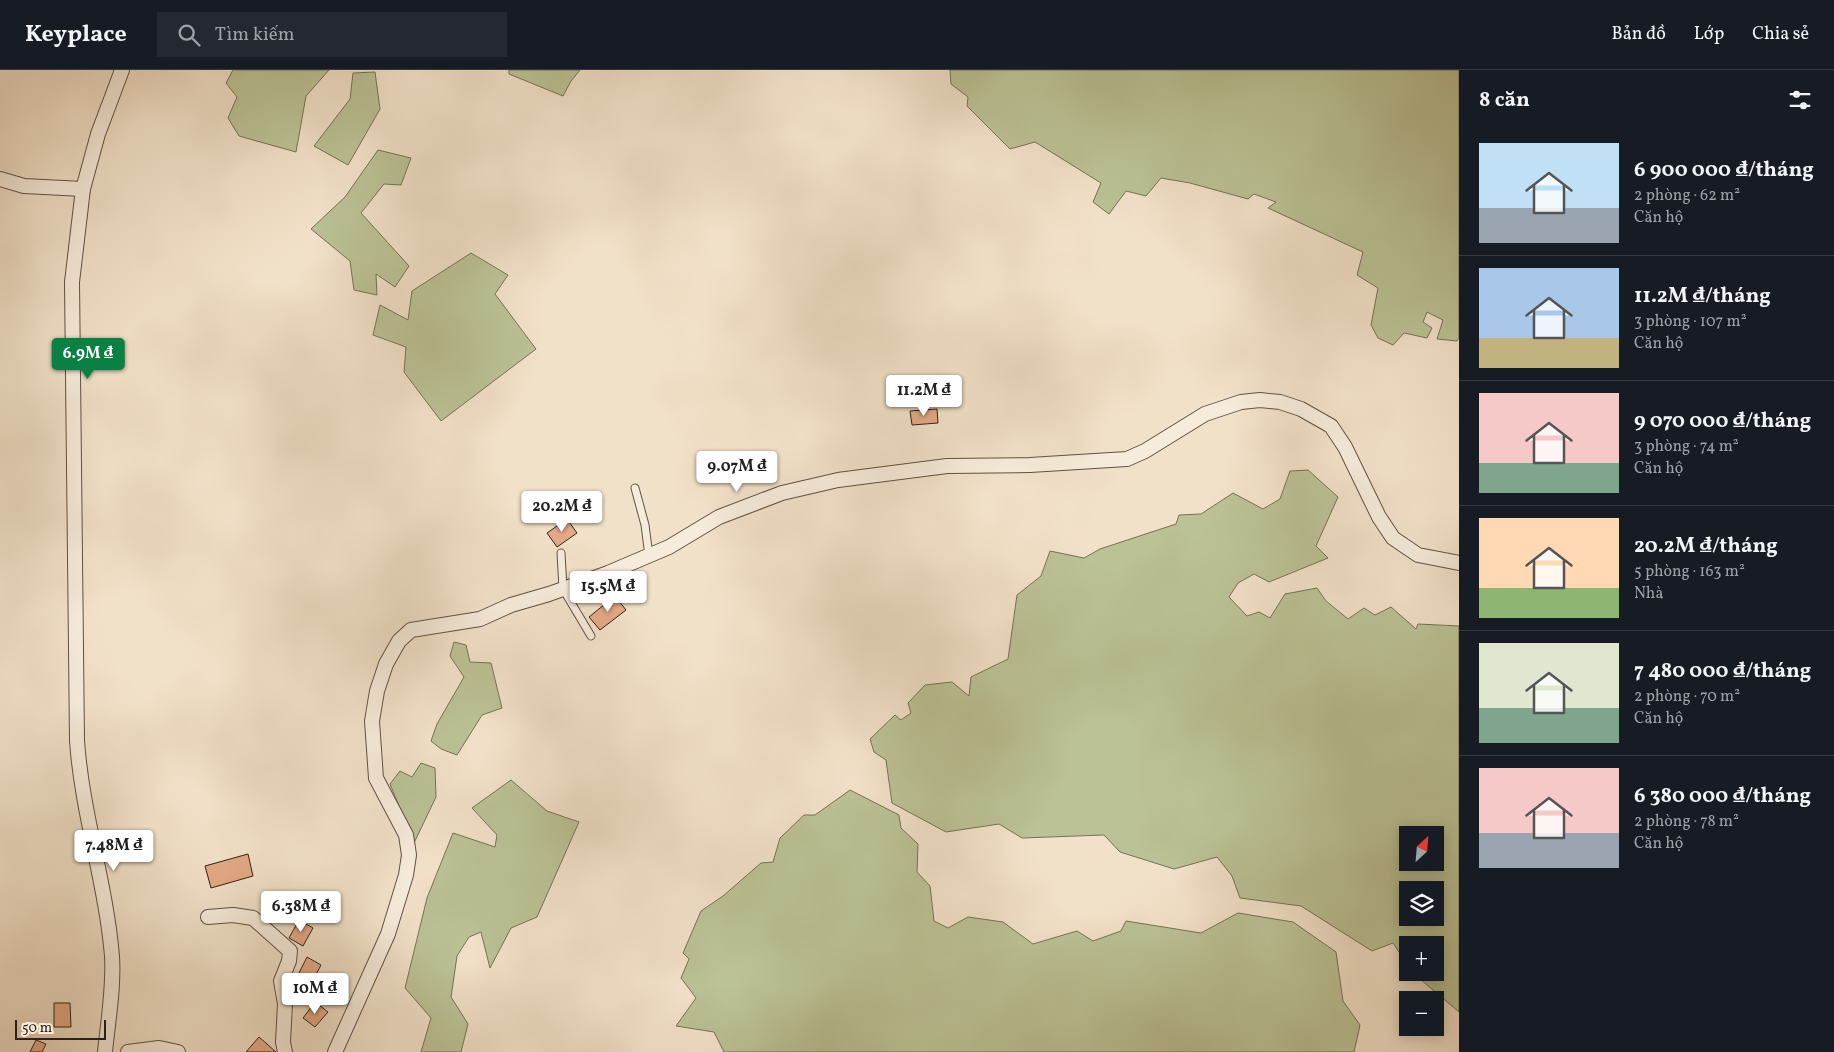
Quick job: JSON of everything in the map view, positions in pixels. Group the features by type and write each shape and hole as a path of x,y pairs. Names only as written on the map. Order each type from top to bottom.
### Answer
{"street":[{"path":"105,1052 112,958 104,896 78,762 77,741 73,538 74,346 72,302 74,258 83,189 98,134 122,70"},
{"path":"0,179 31,186 83,189"},
{"path":"335,1052 388,934 408,865 406,835 379,786 374,769 372,721 377,691 386,664 399,641 411,630 480,619 511,605 563,589 649,556 719,516 782,493 838,480 947,466 1030,465 1127,458 1145,450 1205,414 1241,402 1260,400 1280,402 1301,409 1331,426 1345,447 1379,517 1394,538 1418,555 1459,563"},
{"path":"208,917 233,915 253,918 290,951 281,981 286,1013 283,1042 285,1052"},
{"path":"128,1052 159,1048 178,1052"}],"lane":[{"path":"635,488 645,525 649,556"},
{"path":"561,552 563,589 591,636"}],"green space":[{"path":"233,70 329,70 306,96 296,152 239,136 228,118 237,97 226,83"},
{"path":"509,70 580,70 571,81 563,96 509,74"},
{"path":"950,70 1459,70 1459,338 1457,341 1437,339 1443,320 1427,312 1423,322 1432,328 1427,338 1404,333 1393,345 1378,338 1371,325 1378,288 1357,275 1363,252 1268,208 1276,202 1254,194 1248,199 1190,183 1161,178 1146,196 1126,191 1109,214 1093,202 1101,183 1035,142 1010,149 967,106 968,97 951,84"},
{"path":"375,72 380,109 348,165 314,146 350,99 353,73"},
{"path":"378,150 411,158 401,185 384,184 361,213 409,266 395,287 376,274 377,295 354,290 350,261 311,229 345,197"},
{"path":"471,253 508,275 495,294 536,349 441,421 404,372 406,347 373,335 380,305 408,320 412,291"},
{"path":"1308,470 1338,497 1316,546 1328,558 1269,582 1254,574 1238,583 1229,597 1247,616 1259,612 1270,618 1285,594 1317,588 1326,601 1348,619 1364,608 1375,615 1391,607 1416,629 1418,624 1459,626 1459,1012 1444,999 1444,991 1434,991 1422,981 1444,981 1444,936 1399,936 1399,952 1393,943 1372,951 1301,906 1240,898 1232,876 1217,857 1174,869 1120,852 1104,835 1022,838 999,824 946,832 892,803 886,760 874,752 870,739 895,715 901,720 911,713 908,703 925,685 952,682 969,696 971,677 1008,659 1017,595 1041,576 1050,551 1084,558 1100,549 1176,524 1179,515 1201,514 1233,493 1263,509 1280,499 1290,471"},
{"path":"454,642 466,645 470,662 491,663 502,708 482,715 457,755 441,749 431,741 437,724 464,677 450,656"},
{"path":"421,763 435,768 436,797 414,843 390,784 400,771 412,777"},
{"path":"511,780 547,811 579,822 537,917 511,928 490,968 481,932 469,937 457,956 451,997 468,1024 461,1052 421,1052 431,1018 405,988 427,898 453,833 495,847 497,835 472,808"},
{"path":"850,790 899,815 901,828 918,844 917,872 930,886 934,921 948,928 968,917 1003,922 1033,944 1077,931 1093,941 1121,931 1126,921 1201,933 1238,913 1293,922 1336,952 1343,1001 1360,1025 1354,1052 724,1052 714,1032 676,1026 696,998 681,978 689,959 683,953 701,911 723,896 761,863 773,862 780,838 804,815 815,815"}],"building":[{"path":"937,409 938,423 912,425 910,411"},
{"path":"567,519 577,533 557,547 547,533"},
{"path":"615,596 626,610 600,630 589,617"},
{"path":"248,854 253,876 211,888 205,866"},
{"path":"299,920 313,928 303,946 289,938"},
{"path":"307,957 321,965 309,988 295,981"},
{"path":"315,1002 328,1012 315,1027 303,1018"},
{"path":"54,1003 70,1003 71,1027 54,1027"},
{"path":"259,1037 276,1052 246,1052"},
{"path":"36,1040 46,1044 42,1052 30,1052"}]}
